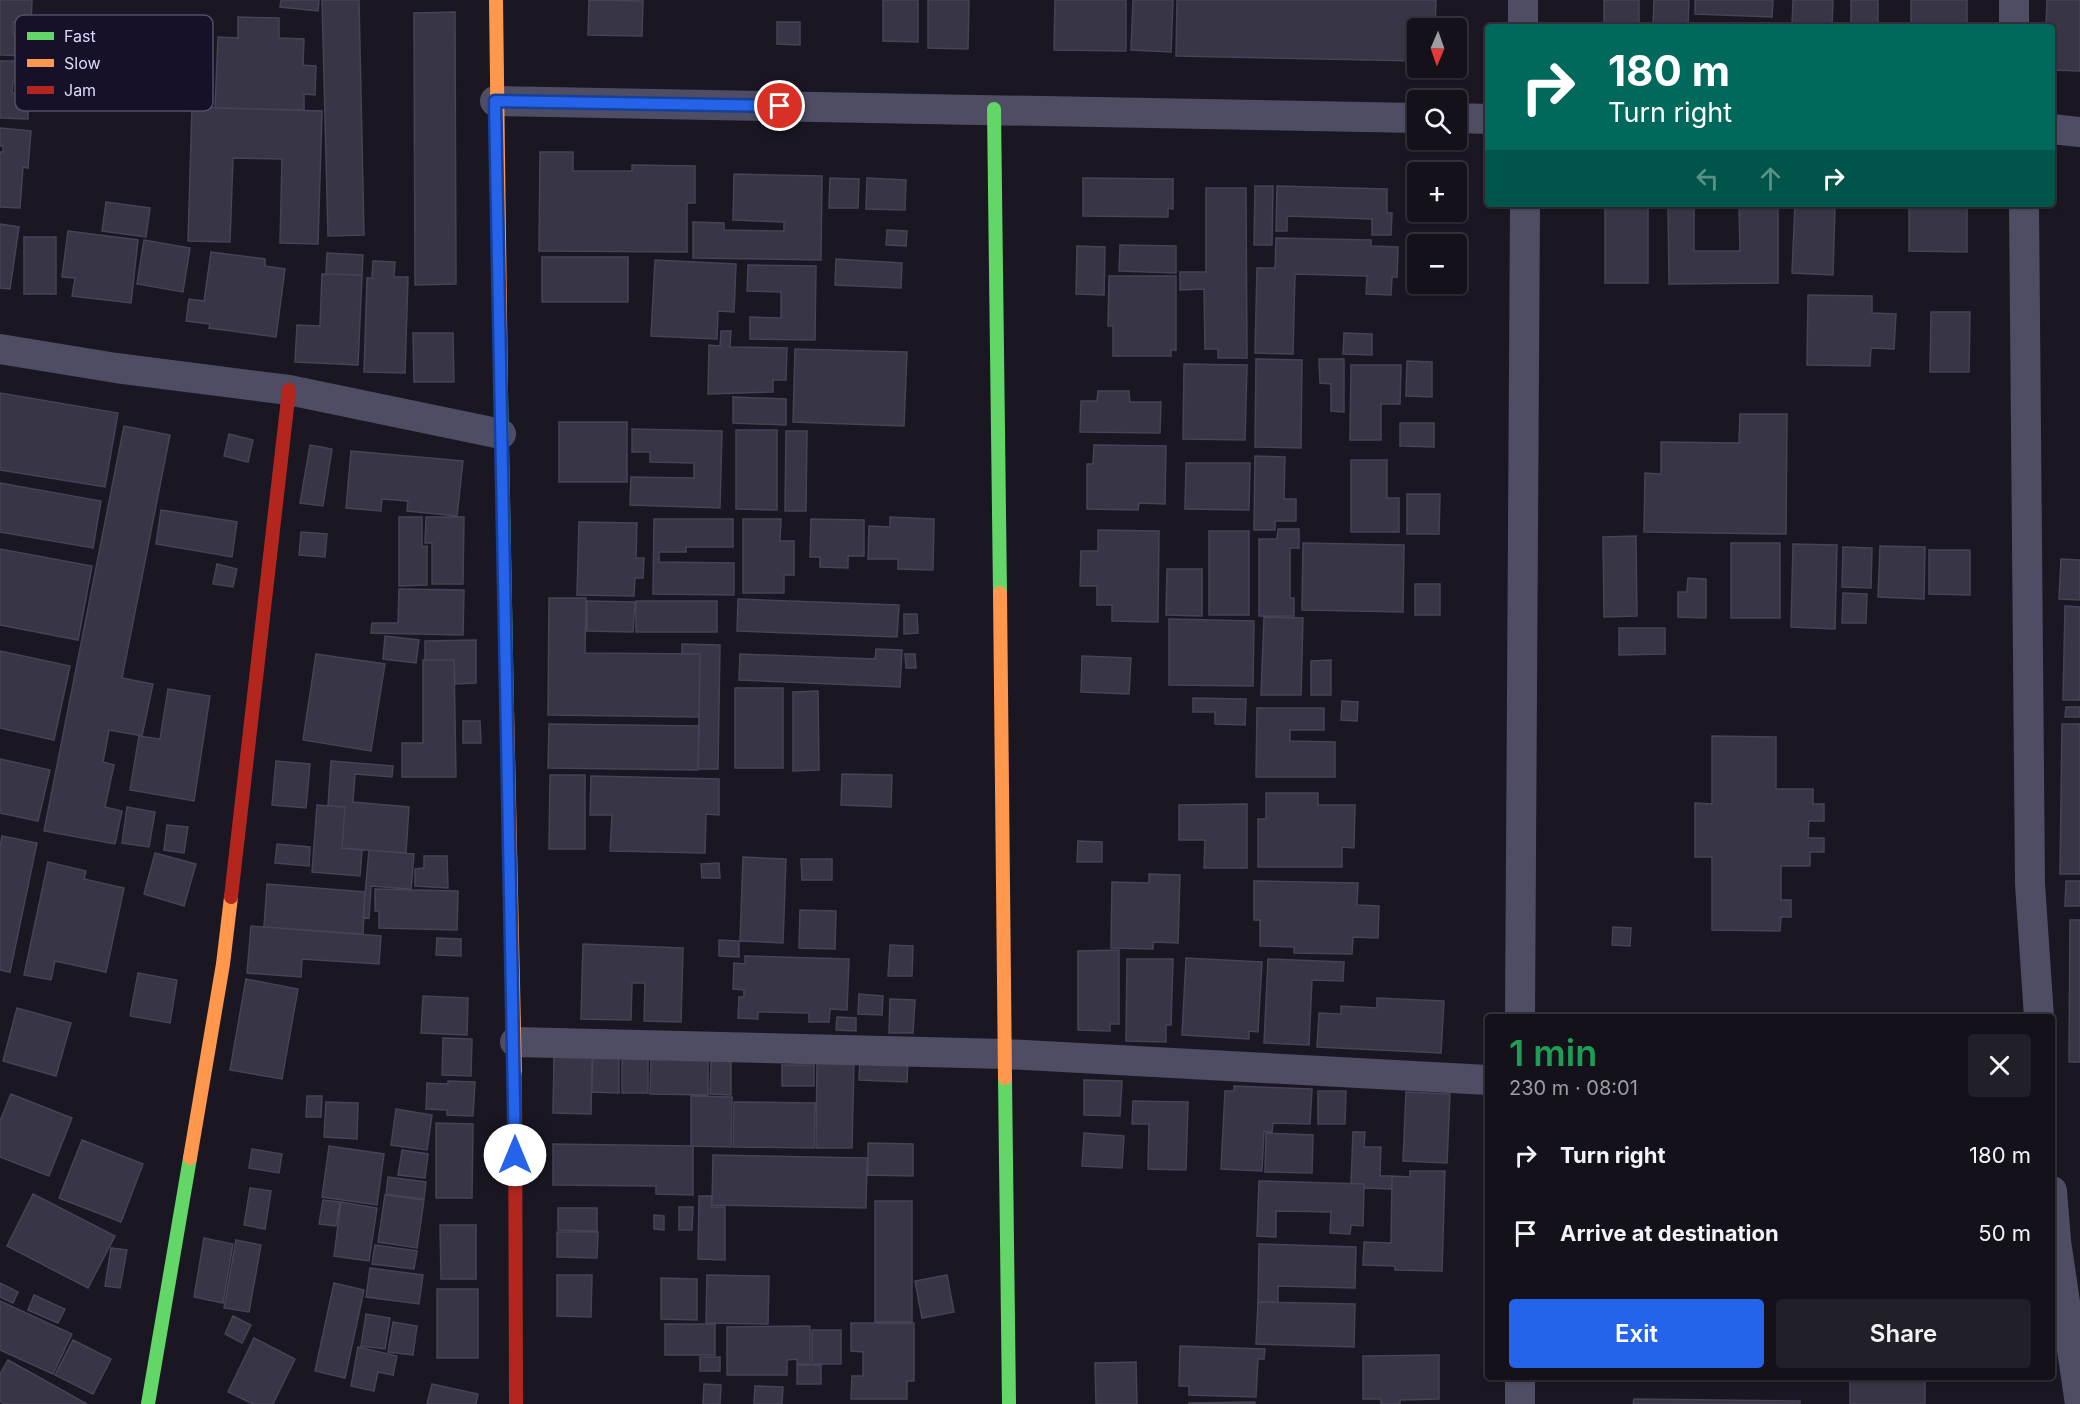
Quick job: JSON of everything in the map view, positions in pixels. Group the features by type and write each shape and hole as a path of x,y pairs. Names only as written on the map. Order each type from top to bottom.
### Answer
{"street":[{"path":"496,0 495,101 501,434 515,1042 516,1404"},
{"path":"1523,0 1523,24"},
{"path":"2014,0 2014,24"},
{"path":"495,101 1407,118"},
{"path":"994,110 1009,1404"},
{"path":"1467,118 1485,119"},
{"path":"2055,129 2080,132"},
{"path":"1520,1014 1525,207"},
{"path":"2024,207 2030,884 2039,1014"},
{"path":"0,350 116,368 290,390 501,434"},
{"path":"148,1404 223,964 290,390"},
{"path":"515,1042 1005,1054 1485,1080"},
{"path":"2055,1228 2080,1404"},
{"path":"1520,1380 1520,1404"}],"building":[{"path":"0,0 32,0 31,15 15,15 13,33 15,33 15,56 0,55"},
{"path":"281,0 319,0 318,11 280,7"},
{"path":"322,0 359,0 364,235 328,236"},
{"path":"589,0 643,1 642,36 588,35"},
{"path":"883,0 918,0 918,42 883,41"},
{"path":"928,0 969,0 968,49 928,48"},
{"path":"1055,0 1126,0 1126,51 1054,50"},
{"path":"1133,0 1173,0 1171,52 1131,50"},
{"path":"1177,0 1436,0 1435,18 1407,18 1407,61 1176,56"},
{"path":"1604,0 1639,0 1639,24 1604,24"},
{"path":"1654,0 1689,0 1688,24 1653,24"},
{"path":"1695,0 1773,0 1772,17 1695,14"},
{"path":"1793,0 1833,0 1832,24 1792,24"},
{"path":"1851,0 1878,0 1878,24 1851,24"},
{"path":"1911,0 1967,0 1967,24 1911,24"},
{"path":"2047,0 2080,0 2080,71 2055,70 2055,24 2046,24"},
{"path":"455,12 456,284 415,285 414,13"},
{"path":"238,17 279,18 279,38 304,39 303,65 316,66 315,95 304,94 304,110 215,108 218,37 238,38"},
{"path":"777,22 800,22 800,45 777,44"},
{"path":"0,61 15,61 15,82 13,82 12,93 15,93 15,111 28,111 28,119 0,118"},
{"path":"213,108 322,111 318,244 280,243 282,159 233,158 230,242 188,241 192,111 213,111"},
{"path":"0,128 31,131 28,168 23,167 20,208 0,207 0,152 3,152 3,146 0,146"},
{"path":"540,152 573,152 573,171 632,171 632,165 695,166 695,203 687,203 687,252 539,251"},
{"path":"734,174 822,176 821,260 693,258 693,222 724,223 724,230 784,231 784,222 733,220"},
{"path":"830,178 859,179 858,208 829,208"},
{"path":"867,178 906,180 905,210 866,209"},
{"path":"1083,178 1173,179 1173,209 1168,208 1168,217 1083,216"},
{"path":"1255,186 1273,186 1272,245 1254,245"},
{"path":"1277,186 1387,189 1387,213 1392,213 1391,235 1372,235 1372,219 1287,216 1287,231 1276,231"},
{"path":"1206,188 1246,188 1247,358 1218,358 1218,349 1205,349 1204,289 1180,290 1180,272 1206,272"},
{"path":"106,202 150,208 146,237 102,231"},
{"path":"1605,207 1648,207 1648,283 1605,283"},
{"path":"1668,207 1694,207 1694,251 1740,251 1739,207 1778,207 1778,283 1669,284"},
{"path":"1795,207 1835,207 1833,275 1792,273"},
{"path":"1909,207 1967,207 1967,252 1909,251"},
{"path":"0,224 19,227 10,289 0,288"},
{"path":"887,230 907,231 906,246 886,245"},
{"path":"68,231 138,240 131,303 72,296 75,278 62,277"},
{"path":"24,237 56,237 56,294 24,294"},
{"path":"1276,238 1371,240 1371,246 1398,247 1397,277 1392,277 1391,295 1366,294 1367,276 1295,274 1293,354 1255,353 1257,268 1275,268"},
{"path":"144,240 190,248 183,292 137,284"},
{"path":"1120,245 1176,246 1176,273 1119,271"},
{"path":"1077,246 1105,247 1104,295 1076,294"},
{"path":"211,252 265,259 265,266 285,269 276,337 209,328 210,324 186,321 189,299 204,301"},
{"path":"327,253 363,255 362,275 326,274"},
{"path":"542,257 628,257 628,302 542,302"},
{"path":"836,259 902,263 901,288 835,285"},
{"path":"655,260 736,264 734,312 718,311 717,339 651,336"},
{"path":"373,261 395,262 394,277 408,277 405,373 364,372 367,278 372,278"},
{"path":"748,265 816,266 815,340 750,339 750,317 781,318 781,292 747,291"},
{"path":"322,274 362,275 358,365 295,362 297,325 320,326"},
{"path":"1109,276 1176,276 1176,350 1171,350 1171,356 1113,356 1113,326 1108,326"},
{"path":"1808,295 1872,296 1872,313 1896,314 1894,349 1871,348 1870,366 1807,365"},
{"path":"1931,312 1970,312 1969,372 1930,372"},
{"path":"721,331 731,331 730,347 787,348 786,380 773,380 773,392 708,394 709,345 720,346"},
{"path":"413,333 453,333 454,382 414,382"},
{"path":"1344,333 1372,334 1372,355 1343,354"},
{"path":"795,349 907,352 904,426 793,422"},
{"path":"1256,359 1302,360 1301,448 1255,447"},
{"path":"1319,359 1344,359 1344,412 1331,411 1331,384 1320,383"},
{"path":"1407,361 1432,362 1432,397 1406,396"},
{"path":"1184,364 1247,365 1245,440 1183,439"},
{"path":"1351,365 1401,365 1400,404 1381,404 1381,440 1350,440"},
{"path":"1098,391 1129,391 1130,402 1161,402 1160,433 1080,432 1081,401 1097,401"},
{"path":"0,393 118,413 105,487 0,470"},
{"path":"733,397 786,399 786,425 733,423"},
{"path":"1740,414 1787,414 1786,534 1644,532 1645,473 1661,474 1661,442 1739,443"},
{"path":"559,422 627,422 627,482 559,482"},
{"path":"1400,423 1434,423 1434,447 1400,446"},
{"path":"124,426 170,435 122,678 153,684 142,736 109,730 103,762 114,765 105,807 122,811 115,844 44,831"},
{"path":"632,429 722,431 720,508 630,505 631,477 694,478 694,463 650,462 650,452 632,452"},
{"path":"736,430 777,430 777,510 736,509"},
{"path":"786,431 807,431 806,511 785,511"},
{"path":"229,434 253,440 248,462 224,456"},
{"path":"310,445 332,449 323,506 300,503"},
{"path":"1094,445 1166,446 1165,504 1139,503 1138,510 1087,509 1087,464 1093,464"},
{"path":"351,451 463,461 457,516 407,511 408,501 382,499 381,511 346,508"},
{"path":"1255,456 1285,457 1284,499 1296,499 1296,521 1275,521 1275,530 1254,530"},
{"path":"1351,460 1387,460 1387,498 1399,498 1399,532 1351,532"},
{"path":"1186,463 1250,463 1249,510 1185,509"},
{"path":"0,483 101,501 93,548 0,532"},
{"path":"1407,494 1440,494 1439,534 1407,534"},
{"path":"161,510 237,522 232,557 156,544"},
{"path":"399,517 422,517 422,547 427,546 427,585 399,586"},
{"path":"426,517 464,517 463,584 432,584 432,543 425,543"},
{"path":"890,517 934,519 933,570 898,569 898,559 868,559 869,526 890,527"},
{"path":"654,519 733,519 733,547 686,547 686,552 659,552 659,562 734,563 734,595 653,594"},
{"path":"743,519 781,519 780,541 794,541 794,575 784,575 784,593 743,593"},
{"path":"811,519 864,520 864,556 848,556 848,568 820,567 820,557 810,557"},
{"path":"579,522 637,523 636,558 644,558 643,578 635,578 634,596 577,595"},
{"path":"1278,529 1299,529 1299,548 1290,548 1290,598 1294,598 1294,616 1259,616 1259,539 1277,539"},
{"path":"1098,530 1159,531 1158,622 1112,621 1112,605 1097,605 1097,586 1080,586 1081,551 1098,551"},
{"path":"1209,531 1249,531 1249,615 1209,615"},
{"path":"301,532 327,534 325,557 299,555"},
{"path":"1636,536 1637,616 1604,617 1603,537"},
{"path":"1303,543 1404,545 1403,612 1302,610"},
{"path":"1731,543 1780,543 1780,618 1731,618"},
{"path":"1793,544 1837,545 1835,629 1791,627"},
{"path":"1880,546 1925,547 1924,599 1878,597"},
{"path":"1843,547 1872,548 1871,588 1842,587"},
{"path":"0,549 92,566 78,640 0,625"},
{"path":"1929,550 1970,550 1970,595 1929,594"},
{"path":"2061,559 2080,560 2080,600 2059,599"},
{"path":"217,564 237,569 233,587 213,584"},
{"path":"1167,569 1202,569 1202,616 1166,615"},
{"path":"1688,578 1706,579 1706,618 1678,617 1678,592 1687,592"},
{"path":"1415,584 1440,584 1440,615 1415,615"},
{"path":"399,589 464,590 463,635 371,633 372,623 398,623"},
{"path":"1843,593 1867,594 1866,623 1842,623"},
{"path":"549,598 586,598 585,653 700,654 699,717 548,715"},
{"path":"738,599 899,605 897,637 737,631"},
{"path":"587,601 635,602 633,632 587,631"},
{"path":"636,601 717,601 717,632 636,632"},
{"path":"2065,606 2080,607 2080,700 2063,700"},
{"path":"904,614 917,614 918,633 904,634"},
{"path":"1264,617 1303,618 1301,695 1261,695"},
{"path":"1169,619 1254,621 1253,686 1169,685"},
{"path":"1619,628 1665,628 1665,654 1619,655"},
{"path":"385,636 419,640 416,663 383,659"},
{"path":"476,640 476,683 455,684 454,660 425,660 425,641"},
{"path":"682,644 720,645 718,769 698,769 700,654 682,654"},
{"path":"876,649 902,650 900,687 739,680 740,654 875,659"},
{"path":"0,651 70,666 54,740 0,728"},
{"path":"316,654 385,664 371,751 303,740"},
{"path":"905,654 915,654 916,668 906,668"},
{"path":"1082,656 1131,658 1129,694 1081,692"},
{"path":"423,660 454,660 456,777 402,777 402,743 423,743"},
{"path":"1331,660 1331,695 1311,695 1311,661"},
{"path":"735,688 783,688 783,768 735,768"},
{"path":"168,689 210,696 194,801 130,790 139,736 160,739"},
{"path":"818,691 819,770 793,771 793,692"},
{"path":"1193,698 1246,699 1245,725 1215,724 1215,712 1193,712"},
{"path":"1342,701 1358,702 1357,721 1341,720"},
{"path":"2066,707 2080,707 2080,717 2065,717"},
{"path":"1257,708 1324,708 1324,730 1290,730 1290,741 1335,742 1335,777 1256,777"},
{"path":"463,721 480,721 481,743 463,743"},
{"path":"549,724 699,726 698,770 548,768"},
{"path":"2062,724 2080,724 2080,874 2060,874"},
{"path":"1712,736 1776,737 1776,789 1813,789 1813,804 1824,804 1824,821 1809,821 1808,838 1824,838 1824,852 1810,852 1810,866 1781,866 1781,900 1791,900 1791,917 1781,917 1780,931 1712,930 1712,857 1695,857 1695,803 1712,804"},
{"path":"0,759 50,770 38,821 0,813"},
{"path":"276,761 310,764 306,808 272,805"},
{"path":"331,761 393,766 392,777 355,774 353,802 409,807 406,853 342,848 345,807 328,806"},
{"path":"842,774 892,775 891,807 841,805"},
{"path":"550,775 585,775 585,849 549,849"},
{"path":"591,776 719,779 719,815 706,814 705,853 610,851 612,815 590,815"},
{"path":"1266,793 1318,793 1318,805 1355,805 1354,848 1342,847 1342,867 1258,867 1258,819 1266,819"},
{"path":"1247,804 1247,868 1204,868 1205,840 1179,840 1179,805"},
{"path":"317,805 345,807 342,848 362,850 360,876 312,872"},
{"path":"127,807 155,812 149,847 122,843"},
{"path":"167,825 188,827 184,853 164,850"},
{"path":"2,836 37,843 10,972 0,970 0,847"},
{"path":"1078,841 1102,842 1102,862 1077,862"},
{"path":"277,844 310,847 309,866 275,863"},
{"path":"369,850 414,854 411,889 371,886 369,918 363,917"},
{"path":"155,853 196,864 184,906 144,894"},
{"path":"424,856 447,856 448,888 415,886 415,869 424,868"},
{"path":"743,857 786,859 783,943 740,941"},
{"path":"801,859 832,859 832,880 802,880"},
{"path":"48,862 86,871 84,879 124,888 106,972 55,961 51,980 24,975"},
{"path":"719,863 720,878 702,878 701,864"},
{"path":"1149,874 1180,875 1178,943 1153,942 1153,949 1111,948 1112,882 1149,883"},
{"path":"1254,881 1358,883 1357,905 1379,906 1378,938 1353,937 1352,954 1294,953 1294,947 1260,946 1260,920 1254,920"},
{"path":"2066,881 2080,881 2080,906 2065,906"},
{"path":"267,884 365,892 363,934 264,927"},
{"path":"375,889 458,891 457,930 379,928 379,911 375,911"},
{"path":"800,910 836,911 835,949 799,948"},
{"path":"2070,920 2080,920 2080,1062 2069,1062"},
{"path":"251,926 381,936 379,964 302,959 301,977 247,973"},
{"path":"1613,927 1631,928 1630,946 1612,945"},
{"path":"437,938 461,939 461,956 436,955"},
{"path":"719,940 739,941 739,957 719,956"},
{"path":"583,944 683,948 681,1022 644,1021 645,983 632,983 631,1020 581,1019"},
{"path":"890,945 913,946 912,976 888,976"},
{"path":"1119,950 1119,1024 1110,1024 1110,1031 1078,1030 1078,951"},
{"path":"745,956 849,959 847,1010 830,1009 829,1022 809,1022 809,1013 758,1012 758,1019 738,1018 739,997 744,997 744,990 733,989 734,963 745,964"},
{"path":"1186,958 1262,962 1258,1032 1249,1031 1249,1039 1182,1035"},
{"path":"1127,959 1173,959 1171,1025 1166,1025 1166,1042 1126,1041"},
{"path":"1268,959 1344,962 1343,981 1312,980 1309,1045 1264,1043"},
{"path":"138,973 177,980 170,1023 130,1016"},
{"path":"246,979 298,989 282,1079 230,1070"},
{"path":"859,994 883,996 882,1015 858,1014"},
{"path":"423,996 468,998 467,1035 421,1033"},
{"path":"1377,998 1444,1001 1441,1053 1317,1047 1319,1013 1341,1014 1341,1006 1377,1008"},
{"path":"890,999 915,1000 913,1033 889,1033"},
{"path":"17,1008 71,1023 56,1076 3,1061"},
{"path":"837,1017 856,1018 856,1031 836,1030"},
{"path":"443,1038 472,1039 471,1076 442,1075"},
{"path":"554,1056 592,1056 591,1114 553,1113"},
{"path":"593,1056 619,1057 619,1093 592,1092"},
{"path":"651,1057 708,1059 708,1095 650,1094"},
{"path":"622,1058 648,1058 648,1093 622,1093"},
{"path":"860,1058 908,1060 907,1082 859,1080"},
{"path":"711,1061 731,1061 731,1095 710,1094"},
{"path":"817,1061 854,1062 852,1148 816,1148"},
{"path":"782,1065 814,1065 814,1086 782,1086"},
{"path":"1084,1080 1122,1081 1120,1116 1084,1115"},
{"path":"448,1081 475,1082 473,1116 447,1115 447,1110 426,1109 427,1083 448,1084"},
{"path":"1234,1086 1312,1089 1310,1124 1273,1123 1272,1132 1264,1131 1262,1171 1221,1169 1225,1091 1234,1091"},
{"path":"1318,1091 1346,1091 1345,1124 1318,1124"},
{"path":"1406,1092 1450,1094 1447,1163 1403,1161"},
{"path":"11,1094 72,1118 49,1176 0,1157 0,1121"},
{"path":"307,1096 322,1096 321,1117 306,1117"},
{"path":"691,1096 732,1097 731,1147 691,1146"},
{"path":"1133,1101 1188,1102 1186,1170 1148,1169 1149,1124 1132,1124"},
{"path":"326,1102 358,1103 357,1139 324,1137"},
{"path":"734,1102 815,1103 814,1148 733,1147"},
{"path":"396,1109 432,1115 427,1150 391,1145"},
{"path":"436,1123 473,1124 472,1198 436,1198"},
{"path":"1353,1132 1365,1132 1364,1147 1381,1147 1380,1176 1392,1176 1392,1189 1364,1188 1364,1184 1351,1184"},
{"path":"1084,1133 1124,1136 1122,1168 1082,1166"},
{"path":"1266,1133 1313,1135 1312,1173 1265,1172"},
{"path":"82,1140 143,1164 121,1222 59,1198"},
{"path":"868,1143 913,1144 913,1176 868,1175"},
{"path":"553,1144 693,1146 693,1195 656,1194 656,1186 553,1185"},
{"path":"329,1146 384,1154 377,1205 322,1197"},
{"path":"252,1149 282,1154 279,1173 249,1168"},
{"path":"402,1150 428,1154 425,1178 398,1175"},
{"path":"713,1155 867,1158 866,1208 712,1205"},
{"path":"1410,1171 1445,1171 1442,1271 1395,1270 1395,1266 1363,1265 1364,1242 1391,1243 1392,1176 1410,1177"},
{"path":"388,1177 426,1182 424,1199 386,1194"},
{"path":"1259,1181 1364,1184 1363,1226 1351,1225 1350,1234 1330,1233 1331,1212 1276,1211 1276,1237 1257,1236"},
{"path":"250,1188 271,1191 265,1229 244,1225"},
{"path":"33,1194 115,1236 88,1288 7,1246"},
{"path":"385,1195 424,1200 417,1248 378,1242"},
{"path":"699,1196 712,1196 711,1207 725,1207 725,1260 698,1259"},
{"path":"323,1200 340,1202 336,1226 319,1224"},
{"path":"875,1201 912,1201 912,1322 875,1322"},
{"path":"341,1202 377,1208 369,1261 334,1256"},
{"path":"679,1207 693,1207 692,1230 679,1230"},
{"path":"558,1208 597,1208 597,1231 558,1230"},
{"path":"654,1215 664,1216 664,1230 654,1229"},
{"path":"440,1225 476,1225 476,1279 441,1279"},
{"path":"557,1232 598,1232 597,1258 557,1257"},
{"path":"204,1238 233,1244 223,1303 194,1297"},
{"path":"236,1240 261,1245 249,1312 224,1308"},
{"path":"1259,1244 1356,1247 1355,1288 1278,1286 1278,1302 1258,1302"},
{"path":"375,1245 417,1251 414,1269 372,1264"},
{"path":"111,1248 127,1250 120,1288 105,1286"},
{"path":"370,1268 423,1275 419,1304 366,1297"},
{"path":"557,1275 592,1275 591,1317 557,1316"},
{"path":"707,1275 769,1276 768,1324 706,1323"},
{"path":"947,1275 954,1312 922,1318 915,1281"},
{"path":"661,1278 697,1279 697,1320 661,1319"},
{"path":"0,1283 18,1292 13,1303 0,1297"},
{"path":"334,1283 364,1290 345,1378 315,1371"},
{"path":"437,1289 478,1289 478,1358 437,1358"},
{"path":"34,1295 65,1309 58,1323 28,1310"},
{"path":"0,1301 72,1334 53,1374 0,1350"},
{"path":"1258,1302 1355,1304 1354,1347 1256,1344"},
{"path":"366,1314 390,1318 385,1349 361,1346"},
{"path":"233,1316 251,1325 242,1343 225,1334"},
{"path":"393,1322 417,1326 413,1355 388,1352"},
{"path":"851,1323 914,1323 914,1381 907,1381 907,1399 851,1399 852,1376 863,1376 863,1352 851,1351"},
{"path":"665,1324 715,1324 715,1355 665,1355"},
{"path":"810,1326 810,1364 797,1364 797,1359 787,1360 787,1375 727,1375 727,1327"},
{"path":"812,1330 841,1330 841,1364 812,1364"},
{"path":"254,1338 295,1359 273,1404 253,1404 228,1392"},
{"path":"73,1340 111,1359 93,1394 55,1375"},
{"path":"1180,1346 1265,1349 1264,1359 1258,1359 1256,1397 1189,1395 1189,1386 1179,1386"},
{"path":"358,1347 397,1356 393,1375 378,1372 374,1391 351,1386"},
{"path":"1439,1355 1439,1399 1400,1400 1400,1404 1381,1404 1381,1399 1363,1399 1363,1356"},
{"path":"700,1357 720,1357 720,1371 700,1371"},
{"path":"8,1360 87,1404 4,1404 0,1401 0,1374"},
{"path":"1136,1362 1137,1404 1096,1404 1095,1363"},
{"path":"797,1365 821,1365 821,1384 797,1384"},
{"path":"1850,1380 1925,1380 1925,1404 1850,1404"},
{"path":"432,1384 478,1394 476,1404 427,1404"},
{"path":"704,1384 721,1385 720,1404 703,1404"},
{"path":"755,1386 783,1387 782,1404 754,1404"},
{"path":"1634,1399 1800,1401 1800,1404 1633,1404"},
{"path":"1255,1402 1255,1404 1189,1404 1189,1403"}],"traffic: fast":[{"path":"994,109 1000,593"},
{"path":"501,392 507,708"},
{"path":"1005,1078 1009,1404"},
{"path":"148,1404 190,1158"}],"traffic: slow":[{"path":"496,0 501,392"},
{"path":"1000,593 1005,1078"},
{"path":"507,708 515,1075"},
{"path":"190,1158 223,964 231,897"}],"traffic: jam":[{"path":"231,897 289,390"},
{"path":"515,1075 516,1404"}],"route":[{"path":"515,1155 515,1042 495,101 780,106"}]}
